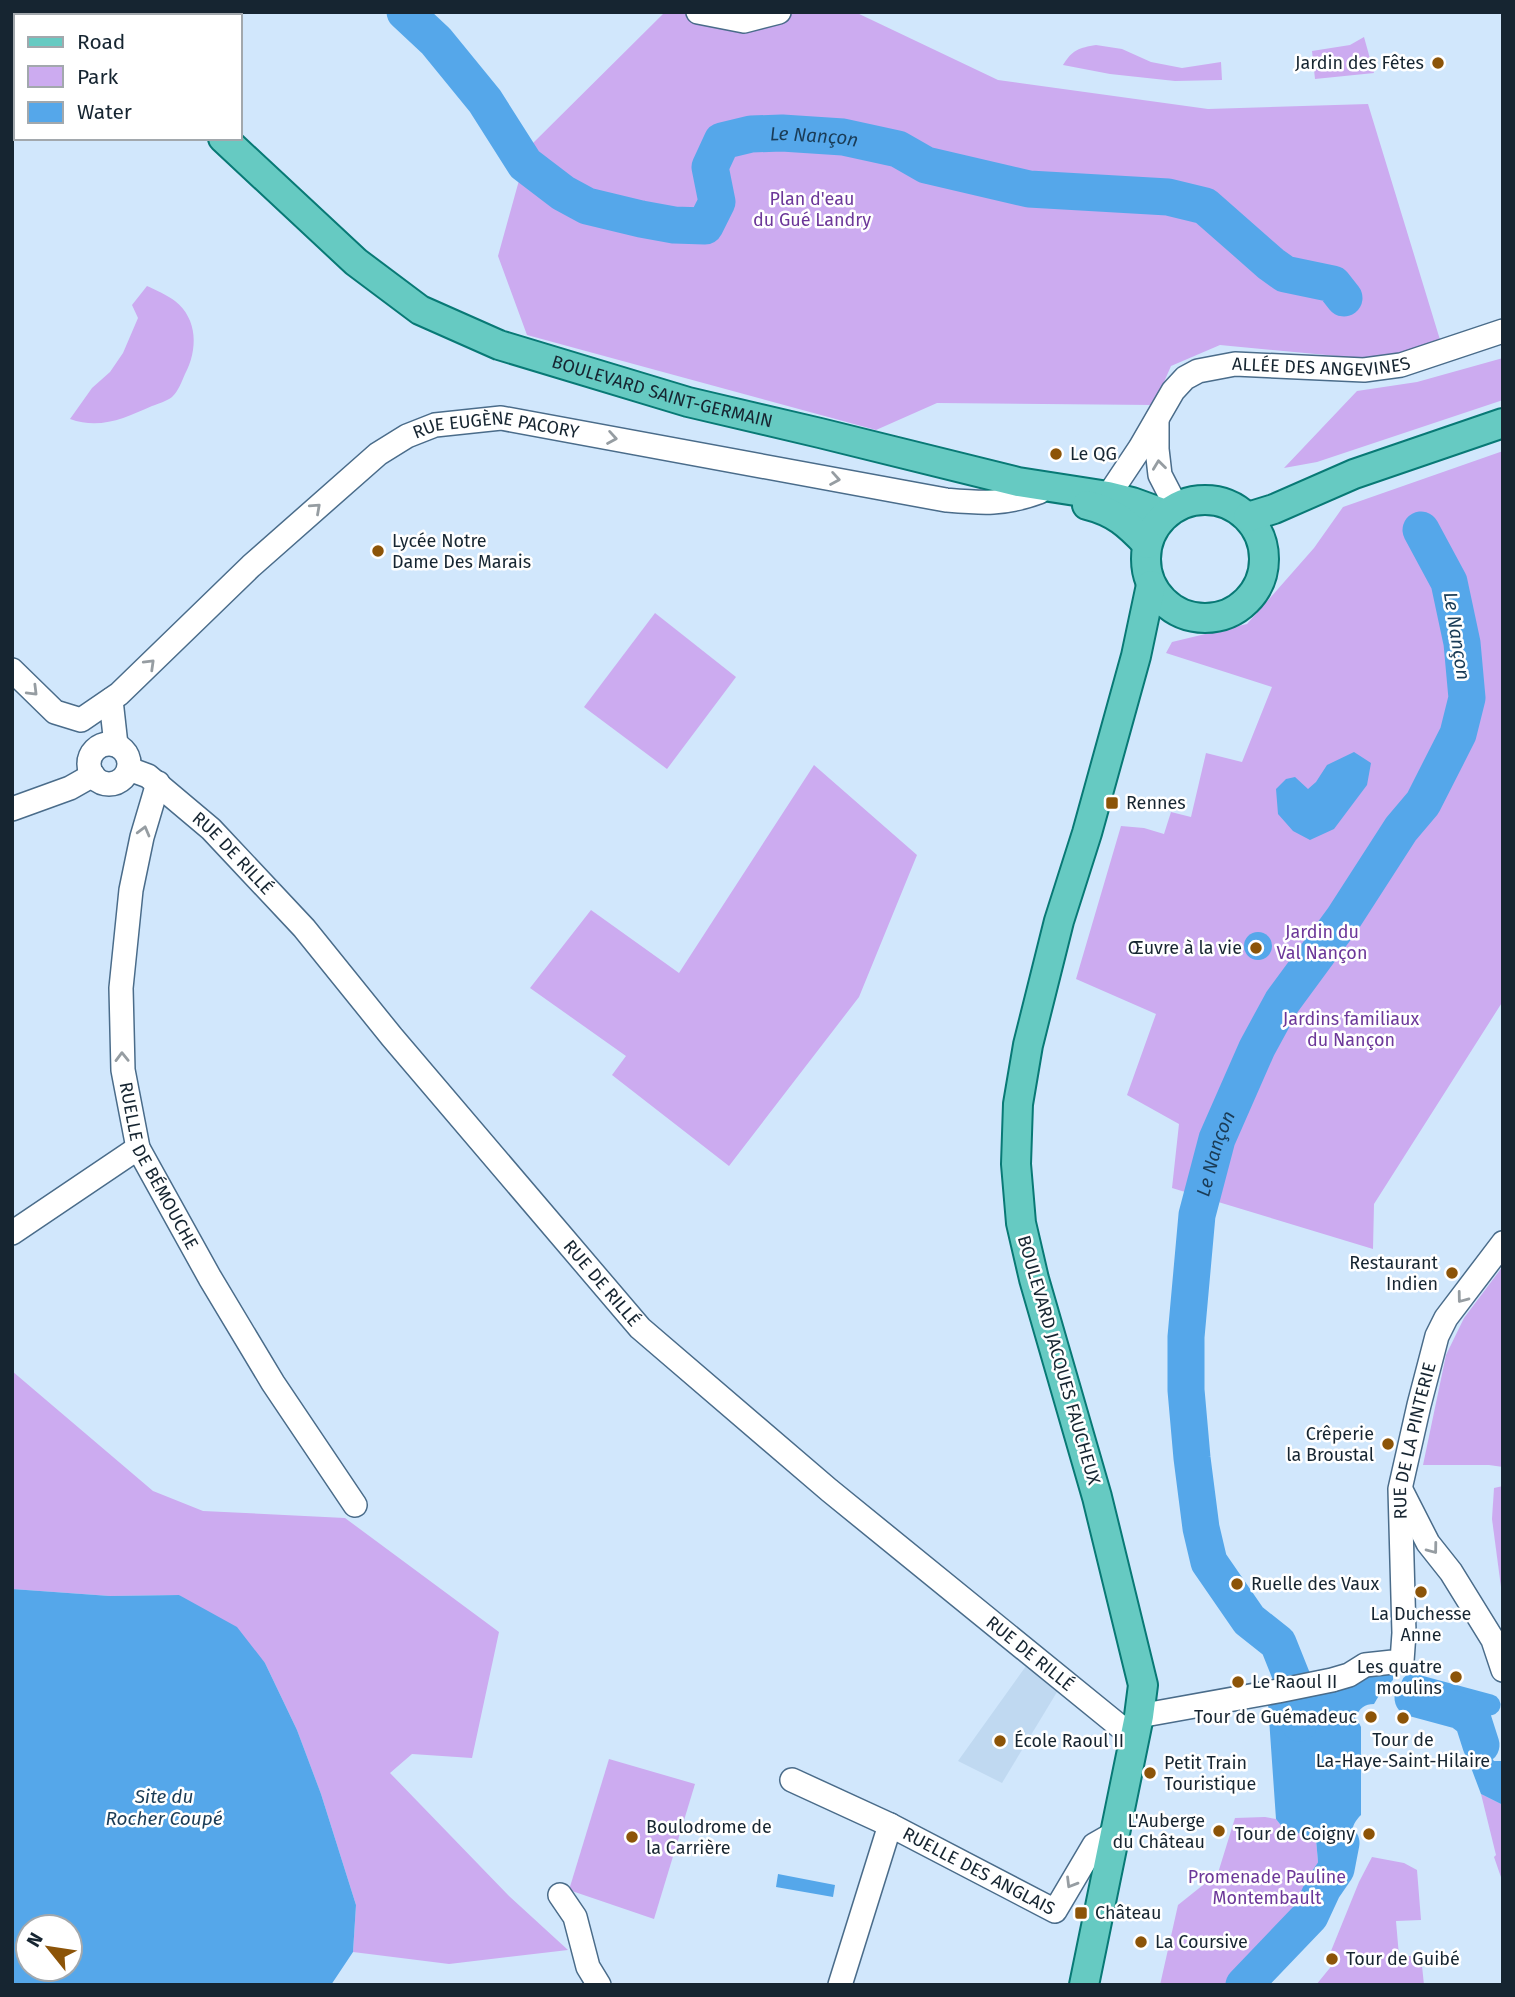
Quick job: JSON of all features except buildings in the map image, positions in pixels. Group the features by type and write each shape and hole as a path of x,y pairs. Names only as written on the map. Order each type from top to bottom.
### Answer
{"main road":[{"name":"BOULEVARD SAINT-GERMAIN","path":"225,140 356,262 420,310 488,340 688,402 1029,487 1108,496 1170,510"},
{"path":"1248,517 1274,509 1354,474 1503,423"},
{"path":"1264,547 1314,500 1354,474"},
{"path":"1029,487 1102,509 1124,520 1147,544"},
{"path":"1214,499 1233,505 1248,517 1258,531 1264,547 1264,566 1259,584 1248,600 1232,612 1214,618 1195,618 1166,605 1151,585 1145,558 1147,544 1154,528 1170,510 1195,500 1214,499"},
{"name":"BOULEVARD JACQUES FAUCHEUX","path":"1084,1985 1137,1727 1143,1685 1097,1497 1047,1328 1021,1223 1016,1164 1018,1104 1028,1045 1059,921 1087,833 1136,656 1151,585"},
{"name":"BOULEVARD JACQUES FAUCHEUX","path":"1136,656 1158,628 1177,611"}],"street":[{"path":"698,12 744,22 779,12"},
{"name":"ALLÉE DES ANGEVINES","path":"1108,496 1173,391 1185,378 1198,371 1235,364 1364,370 1401,365 1503,331"},
{"name":"RUE EUGÈNE PACORY","path":"80,720 119,694 251,566 378,454 407,436 435,425 501,418 946,500 989,504 1020,499 1029,487"},
{"name":"ALLÉE DES ANGEVINES","path":"1158,419 1160,475 1170,510"},
{"path":"12,670 55,712 80,720 93,751 89,764 93,775 99,781 111,784 122,779 129,769 128,757 121,748 104,744 93,751"},
{"path":"111,699 116,745"},
{"name":"RUE DE RILLÉ","path":"129,769 158,783 211,829 304,928 392,1037 640,1328 830,1490 1137,1727"},
{"path":"12,809 70,788 93,775"},
{"name":"RUELLE DE BÉMOUCHE","path":"158,783 142,837 131,890 121,988 123,1070 138,1148 210,1278 273,1383 355,1505"},
{"path":"12,1234 138,1148"},
{"name":"RUE DE LA PINTERIE","path":"1137,1727 1269,1692 1332,1680 1349,1675 1365,1665 1402,1661 1404,1633 1400,1489 1419,1405 1437,1336 1446,1318 1503,1243"},
{"path":"1400,1489 1428,1543 1451,1572 1493,1640 1503,1670"},
{"name":"RUELLE DES ANGLAIS","path":"792,1780 890,1825 1055,1911 1094,1845 1115,1833"},
{"name":"RUELLE DES ANGLAIS","path":"840,1985 890,1825"},
{"path":"560,1895 575,1917 588,1966 599,1985"}],"shaded area":[{"name":"École Raoul II","path":"1026,1666 1057,1692 1002,1783 958,1761"}],"green space":[{"name":"Plan d'eau du Gué Landry","path":"855,12 998,80 1208,109 1368,104 1441,343 1380,360 1220,345 1171,366 1154,405 937,403 876,430 527,335 498,256 528,148 664,13"},
{"path":"1364,37 1374,73 1315,79 1312,51 1350,45"},
{"path":"1096,45 1122,49 1151,62 1182,68 1221,62 1222,80 1175,81 1110,74 1063,65 1077,50"},
{"path":"147,286 183,308 192,326 192,355 178,389 165,401 112,421 92,423 70,419 92,388 110,372 123,353 138,318 132,305"},
{"path":"1503,358 1503,400 1317,462 1284,468 1357,391 1417,382"},
{"name":"Jardin du Val Nançon","path":"1503,451 1503,1001 1374,1204 1373,1249 1172,1188 1179,1124 1127,1095 1156,1014 1076,979 1121,826 1144,828 1164,834 1171,812 1191,817 1206,753 1242,762 1272,687 1166,653 1172,642 1247,624 1314,548 1343,507"},
{"path":"655,613 736,677 667,769 584,707"},
{"path":"814,765 917,855 859,997 729,1166 612,1075 626,1056 530,988 591,910 679,973"},
{"path":"1503,1266 1503,1467 1423,1465 1446,1355 1464,1318"},
{"path":"12,1371 153,1491 203,1511 345,1518 499,1632 472,1758 412,1754 390,1773 509,1896 568,1950 449,1964 353,1952 356,1905 321,1794 297,1730 265,1663 179,1595 110,1596 12,1589"},
{"path":"1503,1486 1503,1602 1492,1519 1494,1488"},
{"path":"1417,1689 1471,1704 1469,1712 1478,1720 1488,1745 1466,1752 1466,1723 1456,1719 1445,1722 1417,1714"},
{"name":"Boulodrome de la Carrière","path":"609,1759 695,1784 654,1919 569,1890"},
{"path":"1481,1794 1503,1805 1503,1883 1494,1857 1496,1855"},
{"name":"Promenade Pauline Montembault","path":"1235,1818 1276,1819 1283,1828 1316,1839 1317,1881 1323,1888 1310,1916 1244,1985 1160,1985 1178,1905 1218,1873"},
{"path":"1372,1857 1404,1863 1417,1870 1421,1920 1396,1921 1399,1956 1421,1956 1424,1985 1316,1985 1338,1958 1331,1951"}],"water":[{"path":"1354,752 1371,763 1367,785 1334,829 1310,840 1293,831 1278,814 1276,789 1286,779 1295,777 1308,789 1327,765"},
{"path":"1258,932 1268,936 1272,946 1268,956 1258,960 1248,956 1244,946 1248,936"},
{"name":"Site du Rocher Coupé","path":"12,1589 110,1596 179,1595 237,1627 265,1663 297,1730 321,1794 356,1905 353,1952 331,1985 12,1985"},
{"path":"1393,1668 1393,1680 1374,1704 1363,1707 1356,1717 1361,1727 1361,1815 1353,1829 1357,1845 1351,1863 1329,1895 1317,1881 1316,1839 1283,1828 1276,1819 1268,1704 1367,1671"},
{"path":"1487,1752 1494,1761 1503,1761 1503,1805 1481,1794 1467,1757"},
{"path":"778,1874 835,1885 833,1897 776,1887"}],"waterway":[{"name":"Le Nançon","path":"405,12 436,41 485,101 525,164 563,193 587,206 674,225 705,226 717,202 710,167 722,141 751,134 843,137 898,149 926,165 1029,189 1168,197 1205,206 1285,274 1333,284 1344,298"},
{"name":"Le Nançon","path":"1299,1723 1292,1713 1292,1678 1278,1643 1249,1620 1209,1562 1201,1528 1186,1390 1186,1337 1197,1215 1217,1139 1257,1048 1282,1002 1343,919 1401,829 1423,803 1458,734 1467,698 1462,643 1449,582 1421,530"},
{"name":"Le Nançon","path":"1412,1684 1490,1705"},
{"path":"1413,1698 1461,1711 1473,1720 1481,1745"},
{"path":"1244,1985 1310,1916 1323,1888 1336,1869 1341,1843"}],"place":[{"name":"Jardin des Fêtes","path":"1438,63"},
{"name":"Le QG","path":"1056,454"},
{"name":"Lycée Notre Dame Des Marais","path":"378,551"},
{"name":"Rennes","path":"1112,803"},
{"name":"Œuvre à la vie","path":"1256,948"},
{"name":"Restaurant Indien","path":"1452,1273"},
{"name":"Crêperie la Broustal","path":"1388,1444"},
{"name":"Ruelle des Vaux","path":"1237,1584"},
{"name":"La Duchesse Anne","path":"1421,1592"},
{"name":"Les quatre moulins","path":"1456,1677"},
{"name":"Le Raoul II","path":"1238,1682"},
{"name":"Tour de Guémadeuc","path":"1371,1717"},
{"name":"Tour de La-Haye-Saint-Hilaire","path":"1403,1718"},
{"name":"École Raoul II","path":"1000,1741"},
{"name":"Petit Train Touristique","path":"1150,1773"},
{"name":"L'Auberge du Château","path":"1219,1831"},
{"name":"Tour de Coigny","path":"1369,1834"},
{"name":"Boulodrome de la Carrière","path":"632,1837"},
{"name":"Château","path":"1081,1913"},
{"name":"La Coursive","path":"1141,1942"},
{"name":"Tour de Guibé","path":"1332,1959"}],"park label":[{"name":"Jardins familiaux du Nançon","path":"1351,1029"}]}
